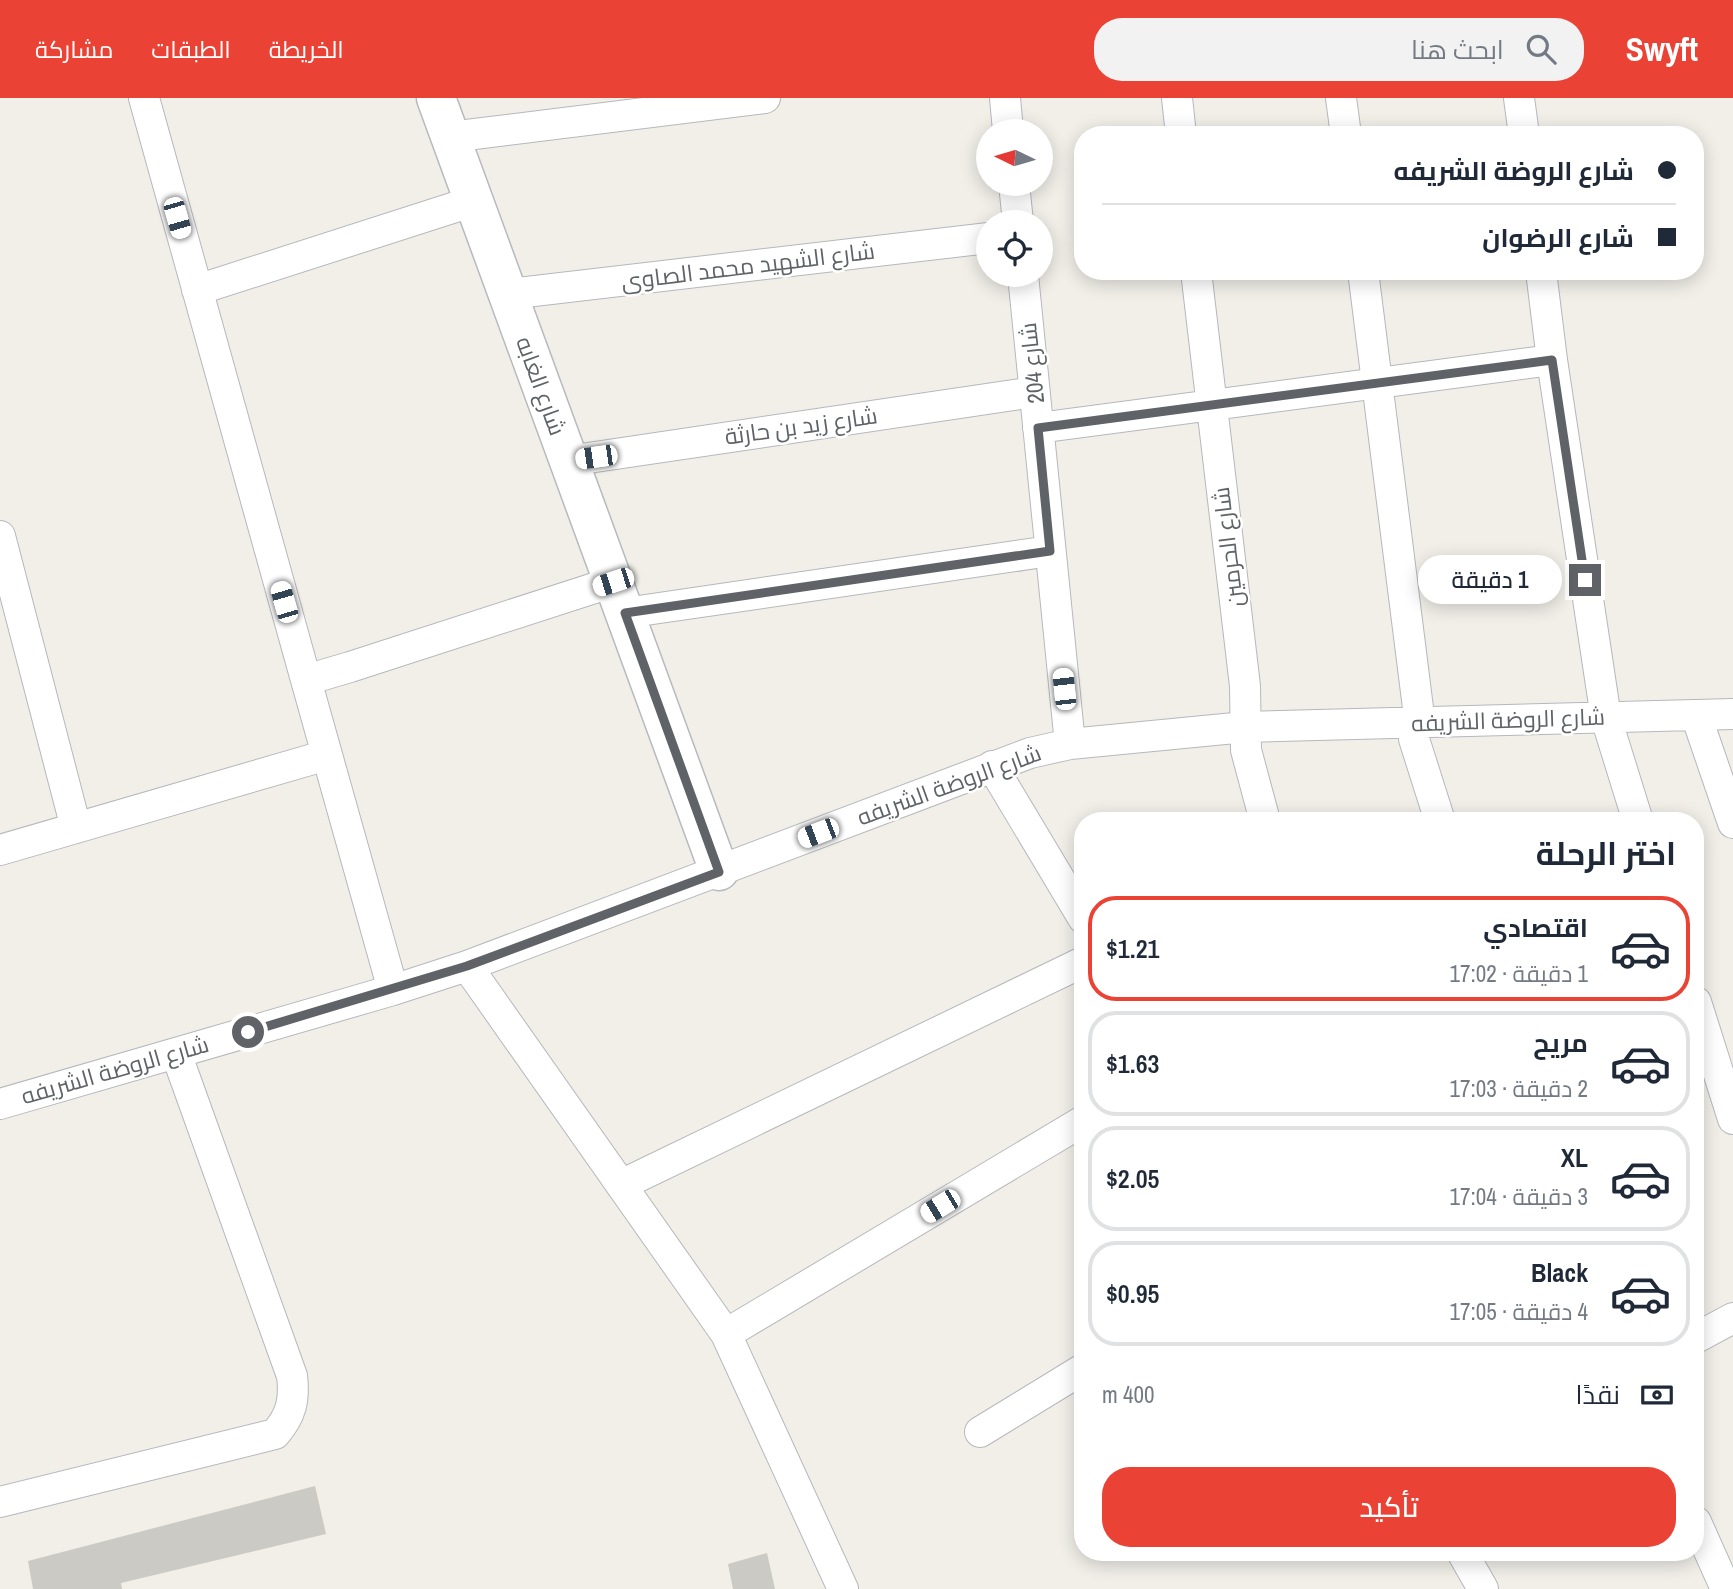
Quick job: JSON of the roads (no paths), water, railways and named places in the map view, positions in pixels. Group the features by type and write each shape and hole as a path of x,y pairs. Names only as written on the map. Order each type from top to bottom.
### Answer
{"street":[{"path":"144,98 393,990"},
{"name":"شارع الغابه","path":"436,98 719,872"},
{"path":"450,137 765,98"},
{"path":"1005,98 1007,119"},
{"path":"1177,98 1180,126"},
{"path":"1341,98 1345,126"},
{"path":"1519,98 1523,126"},
{"path":"197,290 474,201"},
{"name":"شارع الشهيد محمد الصاوى","path":"508,294 976,240"},
{"name":"شارع الحرمين","path":"1197,280 1245,686 1246,750 1263,812"},
{"path":"1364,280 1418,702 1416,746 1437,812"},
{"path":"1542,280 1606,718 1636,812"},
{"name":"شارع 204","path":"1024,287 1070,744"},
{"path":"1038,428 1552,360"},
{"name":"شارع زيد بن حارثة","path":"568,461 1034,392"},
{"path":"0,536 76,828"},
{"path":"306,680 619,597 1050,551"},
{"name":"شارع الروضة الشريفه","path":"0,1104 467,966 1030,753 1070,744 1245,727 1733,714"},
{"path":"1696,715 1733,823"},
{"path":"0,850 327,755"},
{"path":"992,766 1074,903"},
{"path":"621,1185 1074,965"},
{"path":"467,966 726,1334 843,1589"},
{"path":"1704,1027 1733,1119"},
{"path":"0,1502 275,1434 292,1409 292,1376 176,1053"},
{"path":"726,1334 1074,1126"},
{"path":"1704,1334 1733,1318"},
{"path":"980,1432 1074,1375"},
{"path":"1704,1540 1726,1589"},
{"path":"1467,1561 1482,1589"}]}
